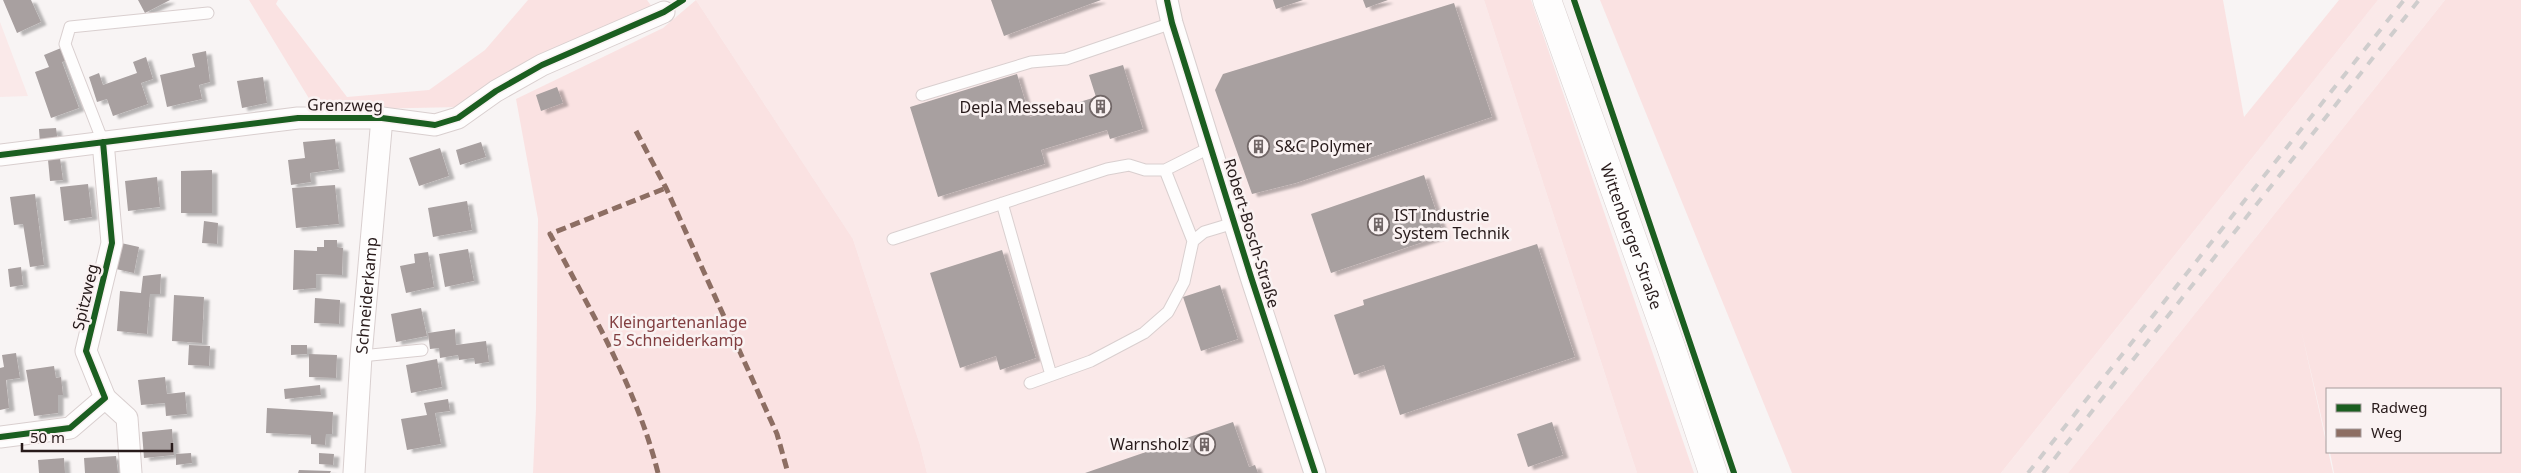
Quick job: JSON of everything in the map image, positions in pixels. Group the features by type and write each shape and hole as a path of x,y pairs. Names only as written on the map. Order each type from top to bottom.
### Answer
{"main road":[{"name":"Wittenberger Straße","path":"1547,0 1671,348 1713,473"}],"street":[{"name":"Robert-Bosch-Straße","path":"1167,0 1172,23 1234,223 1315,473"},
{"name":"Grenzweg","path":"0,155 298,118 382,118 435,125 458,118 496,91 542,65 664,12"},
{"name":"Schneiderkamp","path":"354,473 361,356 382,118"},
{"name":"Spitzweg","path":"103,142 112,243 86,351 105,398 127,418 132,473"},
{"path":"0,437 70,428 105,398"}],"lane":[{"path":"103,142 65,44 70,26 208,13"},
{"path":"922,96 1031,62 1066,59 1172,23"},
{"path":"893,239 1107,169 1129,165 1145,170 1165,170 1211,147"},
{"path":"1030,382 1091,361 1144,333 1168,312 1184,282 1193,242 1165,170"},
{"path":"1002,203 1052,375"},
{"path":"1193,242 1204,232 1234,223"},
{"path":"361,356 422,350"}],"shaded area":[{"path":"696,0 1484,0 1637,473 927,473 920,445 853,239"},
{"path":"2378,0 2445,0 2068,473 2001,473"},
{"path":"0,22 28,96 0,97"}],"green space":[{"path":"249,0 278,0 276,4 347,97 429,90 485,50 528,0 647,0 655,11 461,107 316,110"},
{"name":"Kleingartenanlage 5 Schneiderkamp","path":"696,0 853,239 920,445 927,473 533,473 536,409 538,219 516,99 663,28"},
{"path":"1484,0 1531,0 1694,473 1637,473"},
{"path":"1600,0 2223,0 2244,117 2339,0 2378,0 2001,473 1792,473"},
{"path":"2445,0 2521,0 2521,473 2334,473 2330,453 2501,453 2501,388 2326,388 2326,438 2301,329 2326,442 2326,453 2329,453 2333,473 2068,473"}],"building":[{"path":"3,0 31,0 41,22 17,33"},
{"path":"138,0 170,0 145,13"},
{"path":"991,0 1101,0 1004,36"},
{"path":"1273,0 1303,0 1276,9"},
{"path":"1363,0 1388,0 1366,8"},
{"path":"1454,3 1492,117 1296,183 1252,194 1215,90 1223,74"},
{"path":"61,48 66,61 62,62 79,108 51,118 35,72 49,67 44,55"},
{"path":"206,51 210,82 199,85 202,99 167,107 160,75 195,67 192,54"},
{"path":"146,57 153,79 141,83 148,104 113,116 107,99 97,102 89,77 99,73 103,85 137,73 133,62"},
{"path":"1123,65 1143,129 1110,139 1107,130 1041,150 1045,164 938,197 910,107 1017,74 1030,117 1096,97 1089,75"},
{"path":"263,77 267,103 242,108 237,81"},
{"path":"557,87 563,103 541,111 536,95"},
{"path":"56,128 58,142 40,144 39,129"},
{"path":"335,139 339,169 310,173 311,182 291,185 288,160 305,158 303,142"},
{"path":"481,142 486,157 460,165 456,150"},
{"path":"440,148 449,176 419,186 409,158"},
{"path":"60,158 63,180 50,181 48,160"},
{"path":"212,170 212,213 181,213 181,171"},
{"name":"IST Industrie System Technik","path":"1424,175 1444,235 1331,273 1311,214"},
{"path":"157,177 160,207 128,211 125,181"},
{"path":"88,184 92,217 64,221 60,187"},
{"path":"335,185 339,224 296,228 292,188"},
{"path":"35,194 44,265 30,267 23,224 14,225 10,197"},
{"path":"467,201 472,230 433,237 428,208"},
{"path":"204,221 218,223 217,244 202,243"},
{"path":"324,240 337,240 337,247 343,248 342,275 316,274 316,288 293,290 294,250 317,251 317,247 324,247"},
{"path":"121,243 139,247 134,273 116,269"},
{"path":"1537,244 1575,357 1400,415 1384,365 1354,375 1334,315 1364,305 1363,300"},
{"path":"468,249 474,281 445,287 439,254"},
{"path":"1002,250 1036,358 1000,370 996,356 960,368 930,273"},
{"path":"428,252 434,287 406,293 400,266 415,263 414,254"},
{"path":"21,267 23,285 10,287 8,269"},
{"path":"161,274 160,294 150,294 147,334 117,331 120,291 141,293 143,276"},
{"path":"1220,285 1238,339 1201,351 1183,297"},
{"path":"174,295 204,297 202,343 172,341"},
{"path":"315,298 340,300 339,324 314,323"},
{"path":"421,308 427,336 396,342 391,314"},
{"path":"455,329 456,345 486,341 489,362 475,364 474,358 459,360 458,355 440,358 439,348 430,349 428,333"},
{"path":"189,345 210,346 209,366 188,365"},
{"path":"291,345 307,345 307,354 291,355"},
{"path":"16,353 20,378 6,380 9,408 0,410 0,368 4,367 2,355"},
{"path":"309,354 337,355 336,378 309,377"},
{"path":"437,359 442,387 411,393 406,365"},
{"path":"54,366 56,378 61,377 63,395 58,395 58,413 34,416 26,370"},
{"path":"165,377 167,394 185,392 187,414 166,416 165,403 141,405 138,380"},
{"path":"320,385 321,395 285,399 284,389"},
{"path":"448,399 450,411 435,413 441,444 407,450 401,419 427,415 424,403"},
{"path":"267,408 333,412 332,434 326,434 325,445 311,444 311,435 266,433"},
{"name":"Warnsholz","path":"1233,422 1249,467 1255,465 1258,473 1085,473"},
{"path":"1552,422 1563,455 1528,467 1517,434"},
{"path":"172,429 174,455 144,458 142,432"},
{"path":"191,453 192,463 176,465 176,454"},
{"path":"319,453 334,454 333,465 319,464"},
{"path":"116,456 118,473 85,473 84,458"},
{"path":"64,458 65,473 39,473 38,460"},
{"path":"299,470 331,471 330,473 298,473"}],"railway":[{"path":"2028,473 2404,0"},
{"path":"2043,473 2419,0"}],"marked path":[{"path":"636,131 666,188 777,434 788,473"},
{"path":"658,473 649,441 625,380 550,234 666,188"}],"cycle path":[{"path":"0,155 298,118 382,118 435,125 458,118 496,91 542,65 664,12 683,0"},
{"path":"1167,0 1172,23 1251,277 1315,473"},
{"path":"1574,0 1734,473"},
{"path":"0,437 70,428 105,398 86,351 112,243 103,142"}],"place":[{"name":"Depla Messebau","path":"1100,107"},
{"name":"S&C Polymer","path":"1259,146"},
{"name":"IST Industrie System Technik","path":"1378,224"},
{"name":"Warnsholz","path":"1205,444"}]}
